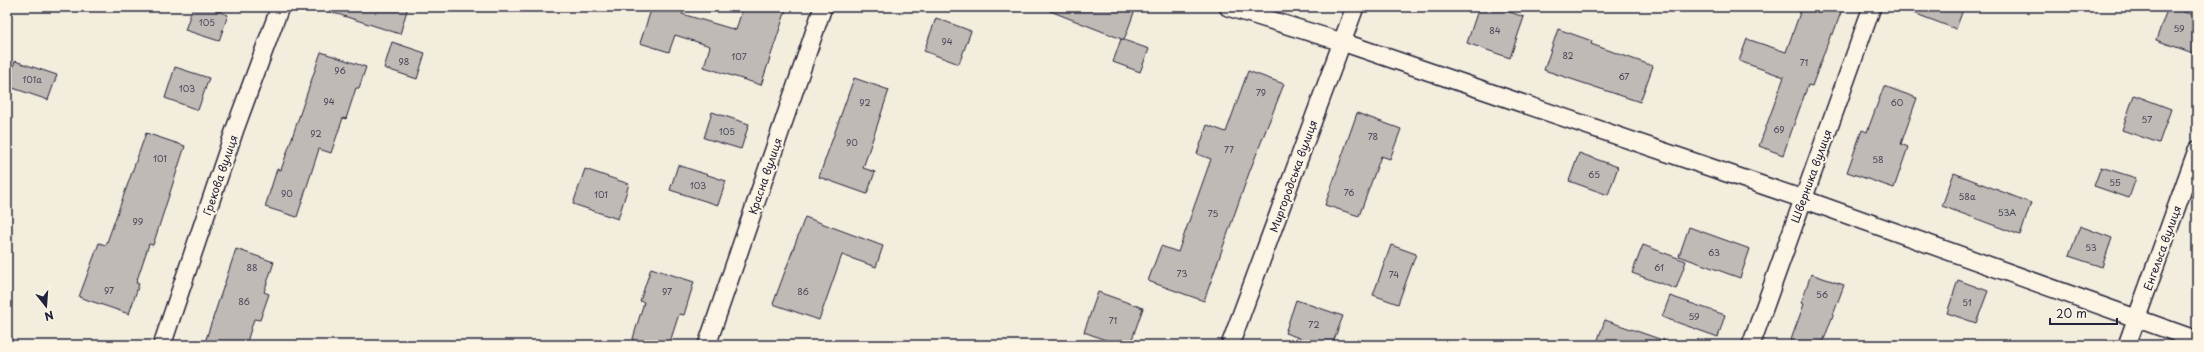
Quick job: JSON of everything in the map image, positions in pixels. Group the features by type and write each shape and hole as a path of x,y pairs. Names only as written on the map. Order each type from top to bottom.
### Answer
{"street":[{"name":"Грекова вулиця","path":"162,345 235,129 280,7"},
{"name":"Красна вулиця","path":"707,345 823,7"},
{"path":"1228,7 1342,42 1803,199 2137,317 2197,340"},
{"name":"Миргородська вулиця","path":"1230,345 1355,7"},
{"name":"Шверника вулиця","path":"1751,345 1872,7"},
{"name":"Енгельса вулиця","path":"2127,345 2197,150"}],"building":[{"path":"193,7 216,7 215,10 228,15 219,41 185,30"},
{"path":"328,7 408,7 400,34 328,11"},
{"path":"652,7 684,7 682,14 736,30 743,7 787,7 761,85 704,67 710,46 675,35 669,52 640,43"},
{"path":"1045,7 1136,7 1124,40 1045,9"},
{"path":"1479,7 1496,7 1524,17 1510,58 1467,43"},
{"path":"1802,7 1843,7 1833,34 1831,34 1812,86 1808,85 1783,155 1759,146 1784,77 1739,61 1747,39 1786,52"},
{"path":"1903,7 1964,7 1956,29 1903,9"},
{"path":"2168,7 2197,16 2197,43 2193,53 2156,40"},
{"path":"936,18 971,31 959,64 924,51"},
{"path":"1558,29 1592,41 1591,44 1653,66 1640,102 1544,70"},
{"path":"1121,39 1149,49 1140,72 1113,62"},
{"path":"392,42 425,53 417,79 384,68"},
{"path":"321,52 366,67 359,88 356,88 346,119 343,118 331,153 319,149 297,217 265,207 277,169 281,170"},
{"path":"15,61 57,75 48,100 7,86"},
{"path":"175,67 209,78 198,110 165,98"},
{"path":"1248,71 1284,84 1249,173 1204,301 1148,281 1161,246 1178,252 1211,159 1197,154 1207,125 1226,132"},
{"path":"854,78 889,90 863,168 875,172 867,194 819,177"},
{"path":"1884,86 1917,98 1901,144 1908,147 1894,188 1847,172 1862,130 1867,132"},
{"path":"2134,95 2171,109 2159,143 2122,130"},
{"path":"712,112 749,124 741,149 704,138"},
{"path":"1357,113 1401,129 1390,159 1381,156 1359,216 1325,205"},
{"path":"146,133 185,146 153,245 149,244 136,283 139,284 129,314 79,297 99,243 106,245"},
{"path":"1579,153 1618,167 1608,195 1569,181"},
{"path":"678,165 726,181 718,205 670,190"},
{"path":"2101,167 2136,178 2129,198 2094,186"},
{"path":"585,169 629,184 618,219 573,204"},
{"path":"1954,173 2031,203 2020,235 1942,206"},
{"path":"805,217 883,246 876,267 842,255 819,320 773,304"},
{"path":"2080,226 2112,238 2102,267 2069,256"},
{"path":"1689,227 1750,249 1740,278 1679,256"},
{"path":"1391,245 1416,254 1398,304 1373,295"},
{"path":"1643,245 1686,261 1676,289 1632,273"},
{"path":"236,249 274,262 264,292 269,294 260,320 254,319 246,345 204,345"},
{"path":"651,268 694,282 684,315 679,314 669,345 631,345 644,302 640,301"},
{"path":"1811,274 1844,285 1822,345 1789,345 1804,304 1801,303"},
{"path":"1958,280 1988,291 1976,323 1947,313"},
{"path":"1098,292 1143,308 1130,345 1119,345 1084,332"},
{"path":"1670,296 1725,315 1718,337 1662,317"},
{"path":"1296,300 1343,316 1332,345 1320,345 1285,333"},
{"path":"1605,320 1668,342 1668,345 1596,345"}]}
